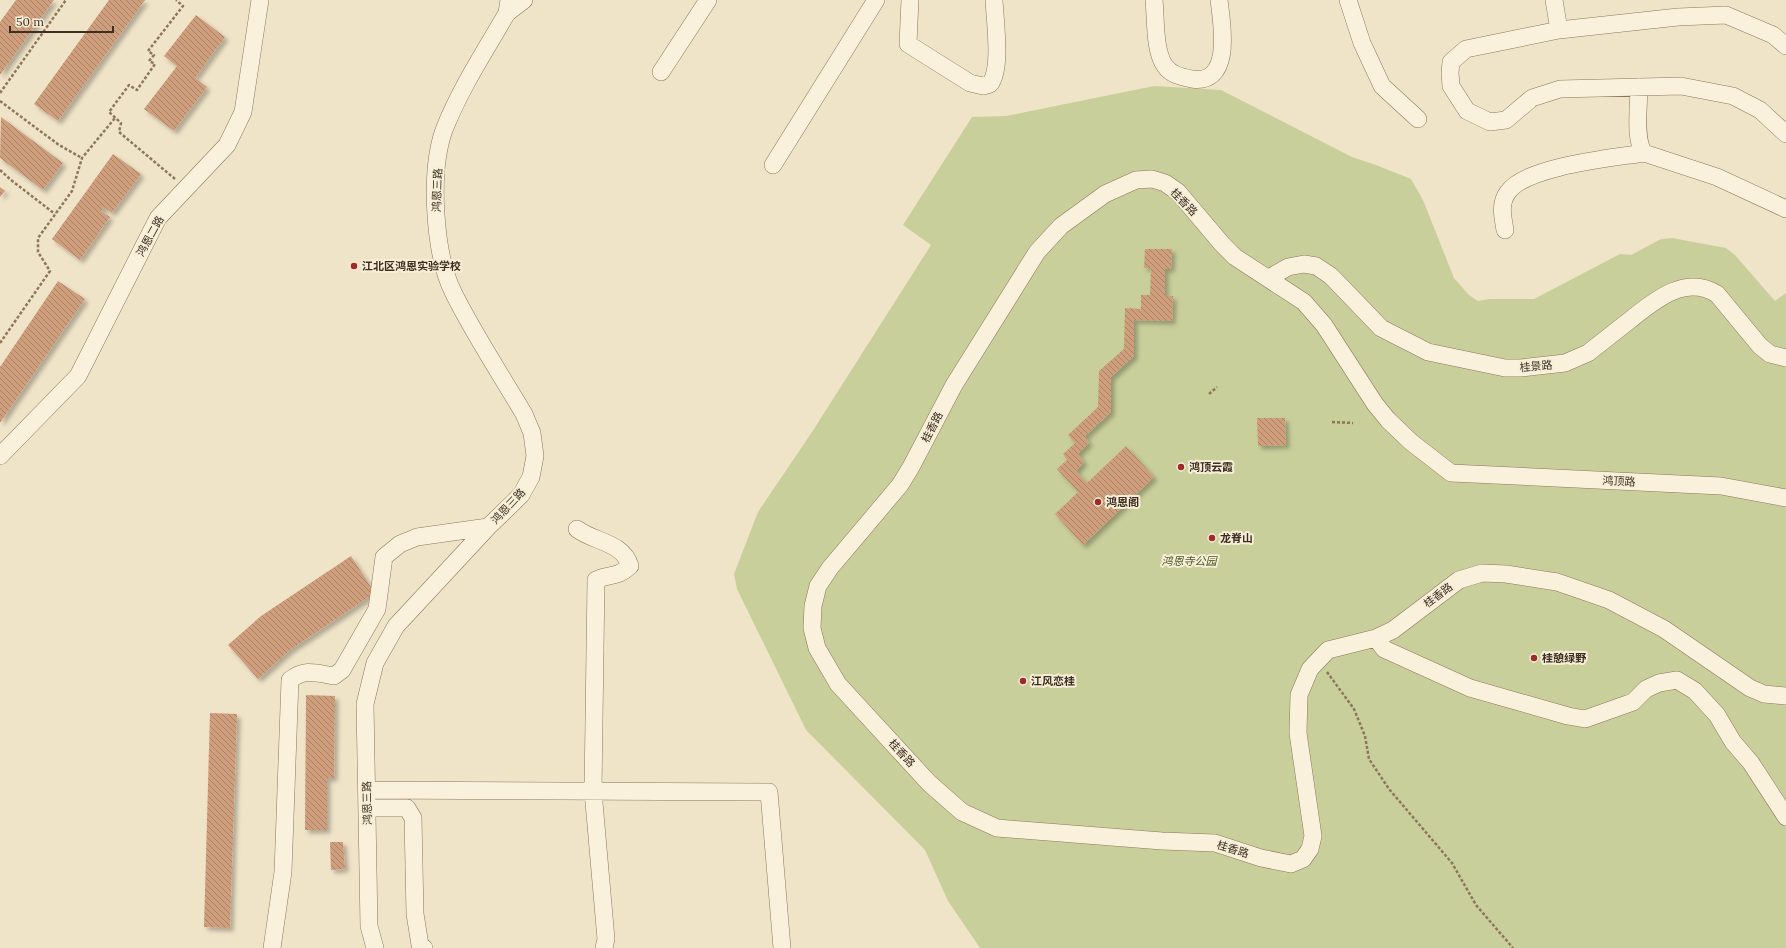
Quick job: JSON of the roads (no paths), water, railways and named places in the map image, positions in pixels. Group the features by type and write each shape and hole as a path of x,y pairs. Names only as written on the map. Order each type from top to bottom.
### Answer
{"street":[{"name":"鸿恩二路","path":"0,456 78,376 158,218 227,145 243,112 260,0"},
{"path":"508,6 524,0"},
{"path":"661,72 708,0"},
{"path":"773,164 876,0"},
{"path":"910,0 908,44 970,83 982,86 990,84 994,78 996,57 994,0"},
{"path":"1154,0 1159,54 1165,68 1178,77 1200,80 1211,75 1219,66 1223,44 1219,0"},
{"path":"1348,0 1362,43 1382,86 1418,119"},
{"path":"1554,0 1558,30"},
{"name":"鸿恩三路","path":"375,948 369,926 365,704 375,664 396,626 521,495 532,477 535,456 532,433 524,414 453,293 441,254 436,213 436,173 444,132 458,97 508,6"},
{"path":"1786,46 1773,35 1726,15 1678,17 1558,30 1466,49 1451,62 1450,73 1451,86 1467,111 1490,122 1506,120 1532,98 1560,90 1681,86 1733,96 1760,110 1786,134"},
{"path":"1639,87 1638,131 1640,148 1644,153"},
{"path":"1505,230 1501,209 1508,191 1531,175 1565,166 1644,153 1718,177 1786,209"},
{"name":"桂香路","path":"1451,473 1411,442 1388,420 1375,404 1324,326 1304,302 1230,252 1178,192 1165,183 1152,179 1136,180 1122,185 1105,194 1061,226 1037,252 954,385 911,468 900,485 830,568 818,586 813,606 812,628 817,648 838,684 929,783 962,812 998,828 1162,841 1215,843 1261,858 1291,864 1303,859 1310,849 1312,836 1298,733 1299,695 1310,669 1328,650 1376,638 1392,630 1459,580 1482,573 1506,574 1557,582 1609,600 1664,629 1750,688 1764,694 1786,696"},
{"name":"桂景路","path":"1269,278 1288,267 1304,264 1316,266 1330,276 1381,328 1428,352 1505,368 1521,368 1565,363 1578,359 1588,353 1658,298 1682,288 1700,287 1709,289 1718,294 1760,346 1770,354 1786,358"},
{"name":"鸿顶路","path":"1451,473 1721,486 1786,498"},
{"path":"272,948 283,872 290,680 299,673 311,672 334,676 342,670 377,609 384,557 400,544 416,537 488,528"},
{"path":"577,529 585,535 618,548 628,558 630,566 622,573 611,577 603,576 596,580 593,791 606,939 604,948"},
{"path":"1376,638 1384,649 1470,688 1568,716 1585,719 1633,702 1646,689 1659,683 1677,680 1695,691 1716,715 1733,742 1751,763 1786,817"},
{"path":"367,790 769,792 782,948"},
{"path":"367,808 407,808 412,818 415,914 420,945 424,948"}],"place":[{"name":"江北区鸿恩实验学校","path":"354,266"},
{"name":"鸿顶云霞","path":"1181,467"},
{"name":"鸿恩阁","path":"1098,502"},
{"name":"龙脊山","path":"1212,538"},
{"name":"桂憩绿野","path":"1534,658"},
{"name":"江风恋桂","path":"1023,681"}],"park label":[{"name":"鸿恩寺公园","path":"1189,561"}]}
